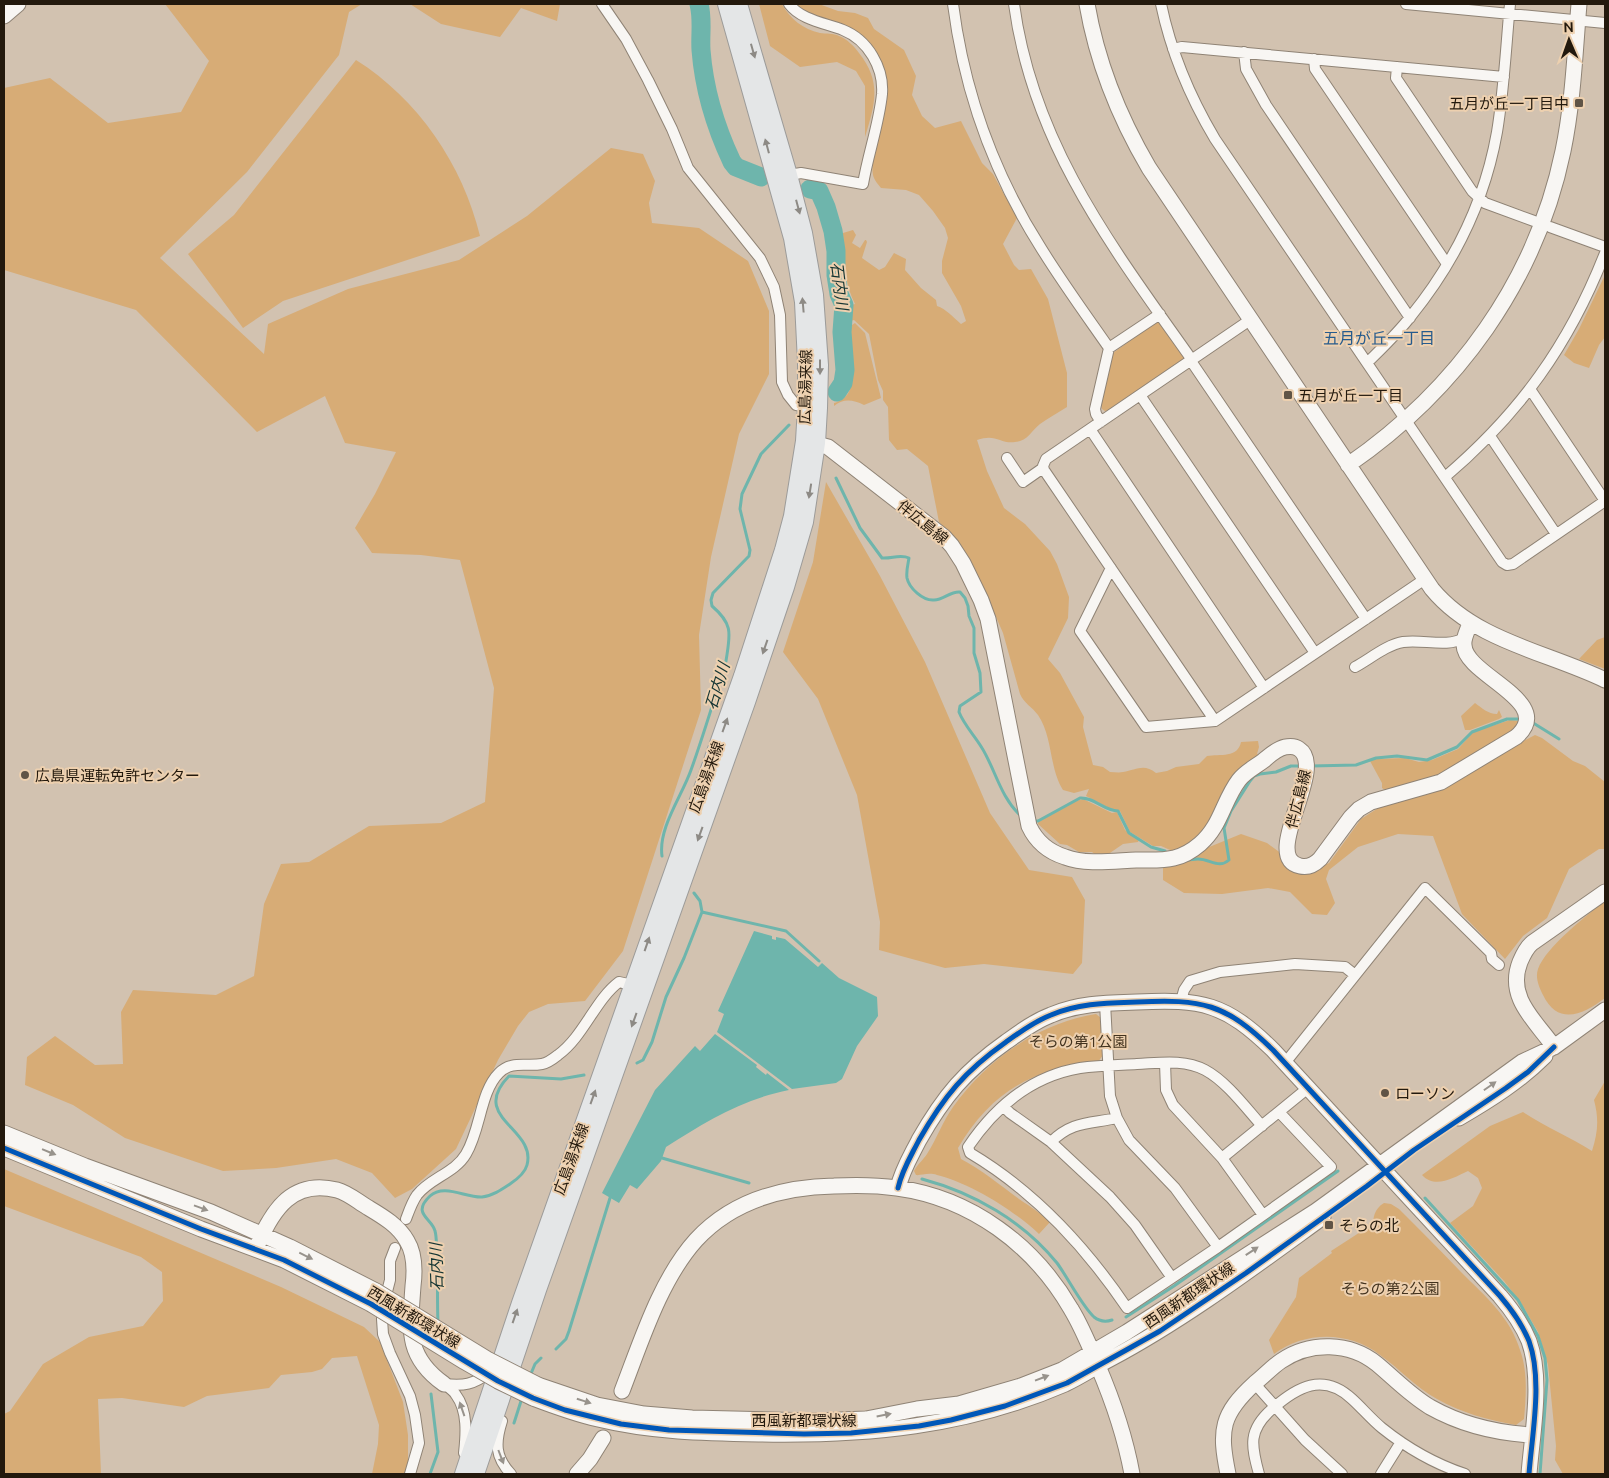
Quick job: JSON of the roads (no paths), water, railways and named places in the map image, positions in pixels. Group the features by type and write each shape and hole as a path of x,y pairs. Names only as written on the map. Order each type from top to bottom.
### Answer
{"main road":[{"name":"広島湯来線","path":"726,4 792,238 803,302 806,362 813,407"},
{"name":"広島湯来線","path":"476,1474 783,550 810,442 813,407 820,365 815,295 804,233 790,175 739,4"},
{"name":"広島湯来線","path":"462,1474 499,1362 639,987"}],"street":[{"path":"4,16 18,4"},
{"path":"602,4 626,39 648,80 672,129 688,168 760,258 774,287 780,315 782,382 788,395 796,405 813,407"},
{"path":"789,4 798,12 846,32 862,42 874,59 881,76 882,85 881,103 866,163 864,184 801,173 790,175"},
{"path":"953,4 957,35 967,75 997,166 1040,247 1109,348"},
{"path":"1014,4 1018,30 1034,90 1066,167 1089,209 1366,619"},
{"path":"1087,4 1107,81 1130,136 1158,184 1425,579 1445,603 1470,623 1506,640 1605,680"},
{"path":"1161,4 1173,49 1197,107 1215,139 1504,564 1513,564 1605,501 1530,389"},
{"path":"1406,4 1510,9 1605,23"},
{"path":"1348,465 1406,421 1444,383 1478,342 1511,291 1534,245 1551,197 1564,148 1579,4"},
{"path":"1367,364 1410,318 1430,292 1447,264 1480,199 1494,144 1504,77 1510,9"},
{"path":"1173,49 1182,46 1504,77"},
{"path":"1244,52 1246,69 1266,105 1410,318"},
{"path":"1314,59 1315,69 1447,264"},
{"path":"1397,67 1396,78 1472,191 1485,203 1534,221"},
{"path":"1550,227 1605,247"},
{"path":"1445,477 1490,436 1530,389 1552,359 1586,298 1605,253"},
{"path":"1101,422 1095,409 1109,348 1160,314"},
{"path":"1214,721 1044,468 1044,462 1250,320"},
{"path":"1140,395 1315,653"},
{"path":"1090,429 1264,688"},
{"path":"1490,436 1556,534"},
{"name":"伴広島線","path":"810,442 828,447 934,529 952,546 981,600 988,619 1027,818 1035,836 1051,851 1069,859 1081,861 1175,858 1199,845 1213,831 1241,778 1275,752 1288,747 1297,748 1304,754 1307,765 1289,836 1288,854 1293,862 1304,866 1314,864 1359,809 1371,802 1441,782 1516,738 1522,732 1526,720 1521,704 1469,659 1464,649 1465,638"},
{"path":"1007,458 1023,482 1044,468"},
{"path":"1111,568 1080,631 1146,727 1214,721 1425,579"},
{"path":"1355,668 1394,645 1403,642 1450,643 1465,638 1470,623"},
{"path":"1285,1063 1425,888 1491,953 1492,959 1499,965"},
{"path":"1605,892 1532,943 1519,965 1516,984 1521,1003 1554,1047 1605,1010"},
{"path":"1181,1001 1184,990 1190,981 1220,972 1295,964 1345,967 1355,975"},
{"path":"406,1219 417,1194 458,1164 466,1154 476,1132 490,1085 499,1072 510,1065 540,1064 560,1054 583,1029 612,987 619,982 639,987"},
{"path":"898,1188 902,1172 932,1118 949,1093 969,1071 995,1050 1040,1020 1071,1008 1105,1003 1181,1001 1206,1005 1234,1017 1254,1032 1285,1063 1500,1296 1523,1328 1531,1347 1534,1368 1535,1394 1529,1474"},
{"path":"1105,1003 1110,1096 1116,1118 1129,1140 1175,1188 1218,1246"},
{"name":"西風新都環状線","path":"4,1133 85,1166 211,1212 290,1247 373,1298 498,1382 597,1405 667,1417 753,1420 848,1420 959,1404 979,1399 1095,1359 1160,1331 1367,1186 1382,1168 1522,1062 1554,1047"},
{"path":"1165,1063 1166,1090 1170,1101 1176,1110 1222,1158 1263,1215"},
{"path":"1262,1126 1222,1083 1212,1074 1201,1068 1187,1064 1165,1063 1108,1066 1080,1068 1058,1074 1025,1089 1002,1106 980,1129 968,1147 970,1153 992,1166 1014,1183 1072,1237 1098,1266 1127,1308 1331,1167 1279,1112"},
{"path":"1222,1158 1308,1088"},
{"path":"1002,1106 1051,1142 1123,1211 1147,1241 1172,1278"},
{"path":"1051,1142 1063,1131 1078,1124 1116,1118"},
{"name":"西風新都環状線","path":"4,1148 284,1260 373,1298"},
{"path":"622,1391 661,1294 672,1273 696,1240 722,1217 754,1200 770,1194 799,1188 856,1185 898,1188 958,1205 991,1223 1017,1242 1042,1267 1077,1319 1109,1389 1120,1423 1132,1474"},
{"path":"255,1250 273,1216 286,1199 294,1193 311,1189 338,1190 347,1194 390,1222 406,1239 412,1253 414,1279 411,1320 414,1347 427,1371 456,1395 466,1424 462,1474"},
{"path":"395,1248 390,1261 390,1280 382,1319 383,1334 406,1388 415,1415 419,1442 410,1474"},
{"path":"511,1474 500,1461 498,1439 517,1369 526,1325"},
{"path":"1228,1474 1222,1444 1224,1426 1230,1410 1235,1403 1281,1361 1290,1355 1309,1348 1336,1347 1357,1352 1368,1358 1415,1397 1444,1414 1486,1429 1509,1434 1532,1435"},
{"name":"西風新都環状線","path":"535,1391 565,1410 598,1419 645,1428 692,1432 851,1433 902,1428 951,1420 983,1412 1067,1383 1095,1359"},
{"path":"444,1384 460,1386 473,1384 489,1373 499,1362"},
{"path":"1255,1384 1305,1440 1342,1474"},
{"path":"1259,1474 1254,1448 1254,1432 1258,1422 1291,1393 1303,1386 1322,1384 1335,1387 1348,1395 1374,1421 1401,1442 1428,1458 1465,1474"},
{"path":"577,1474 590,1459 602,1438"},
{"path":"1382,1474 1401,1442"}],"water":[{"path":"754,931 772,936 772,939 776,940 776,937 785,939 818,967 822,963 839,978 877,997 878,1016 857,1046 842,1079 836,1083 792,1089 717,1032 724,1014 718,1011"},
{"path":"715,1034 757,1065 756,1067 766,1075 767,1073 789,1090 740,1105 710,1120 666,1147 661,1161 637,1189 630,1185 619,1203 602,1193 655,1090 695,1046 700,1051"}],"waterway":[{"name":"石内川","path":"699,4 701,50 705,79 720,135 736,167 761,177"},
{"name":"石内川","path":"810,189 819,191 826,207 833,231 836,251 836,275 839,294 844,305 842,332 845,370 843,383 837,392"},
{"name":"石内川","path":"662,856 662,845 667,823 691,770 726,661 729,630 724,619 712,606 711,600 713,593 749,556 750,550 740,509 742,494 761,454 789,425"},
{"path":"836,478 860,528 882,558 902,556 909,558 907,578 917,593 930,600 941,599 960,592 965,598 974,628 974,653 980,673 981,692 960,706 959,712 987,756 1008,800 1020,815"},
{"path":"1311,766 1356,765 1376,758 1397,756 1427,760 1457,747 1472,732 1507,719 1521,719"},
{"path":"1530,721 1559,739"},
{"path":"1185,860 1202,859 1218,864 1229,860 1224,828 1231,811 1250,781 1254,776 1260,774 1276,772 1291,766 1302,766"},
{"path":"1035,821 1080,798 1085,798 1108,809 1118,811 1129,833 1151,847 1165,851"},
{"name":"石内川","path":"637,1063 643,1060 652,1042 666,997 702,912 700,901 694,893"},
{"path":"702,912 786,931 819,961"},
{"name":"石内川","path":"438,1323 436,1236 433,1227 422,1212 422,1207 430,1196 436,1192 448,1191 476,1197 489,1195 512,1182 524,1171 527,1165 527,1152 523,1141 499,1113 496,1102 498,1090 509,1076 561,1079 584,1075"},
{"path":"662,1158 749,1183"},
{"path":"1126,1317 1174,1286 1338,1171"},
{"path":"922,1179 960,1192 996,1210 1013,1222 1029,1234 1057,1263 1094,1317 1103,1321 1112,1320"},
{"path":"556,1349 566,1339 569,1331 610,1198"},
{"path":"1425,1198 1518,1300 1538,1336 1545,1358 1547,1380 1540,1474"},
{"path":"530,1376 535,1364 541,1358"},
{"name":"石内川","path":"430,1474 438,1452 431,1394"},
{"path":"514,1423 522,1398"}],"place":[{"name":"五月が丘一丁目中","path":"1579,103"},
{"name":"五月が丘一丁目","path":"1288,395"},
{"name":"広島県運転免許センター","path":"25,775"},
{"name":"ローソン","path":"1385,1093"},
{"name":"そらの北","path":"1329,1225"}],"district":[{"name":"五月が丘一丁目","path":"1379,338"}],"park label":[{"name":"そらの第1公園","path":"1078,1041"},
{"name":"そらの第2公園","path":"1390,1288"}]}
